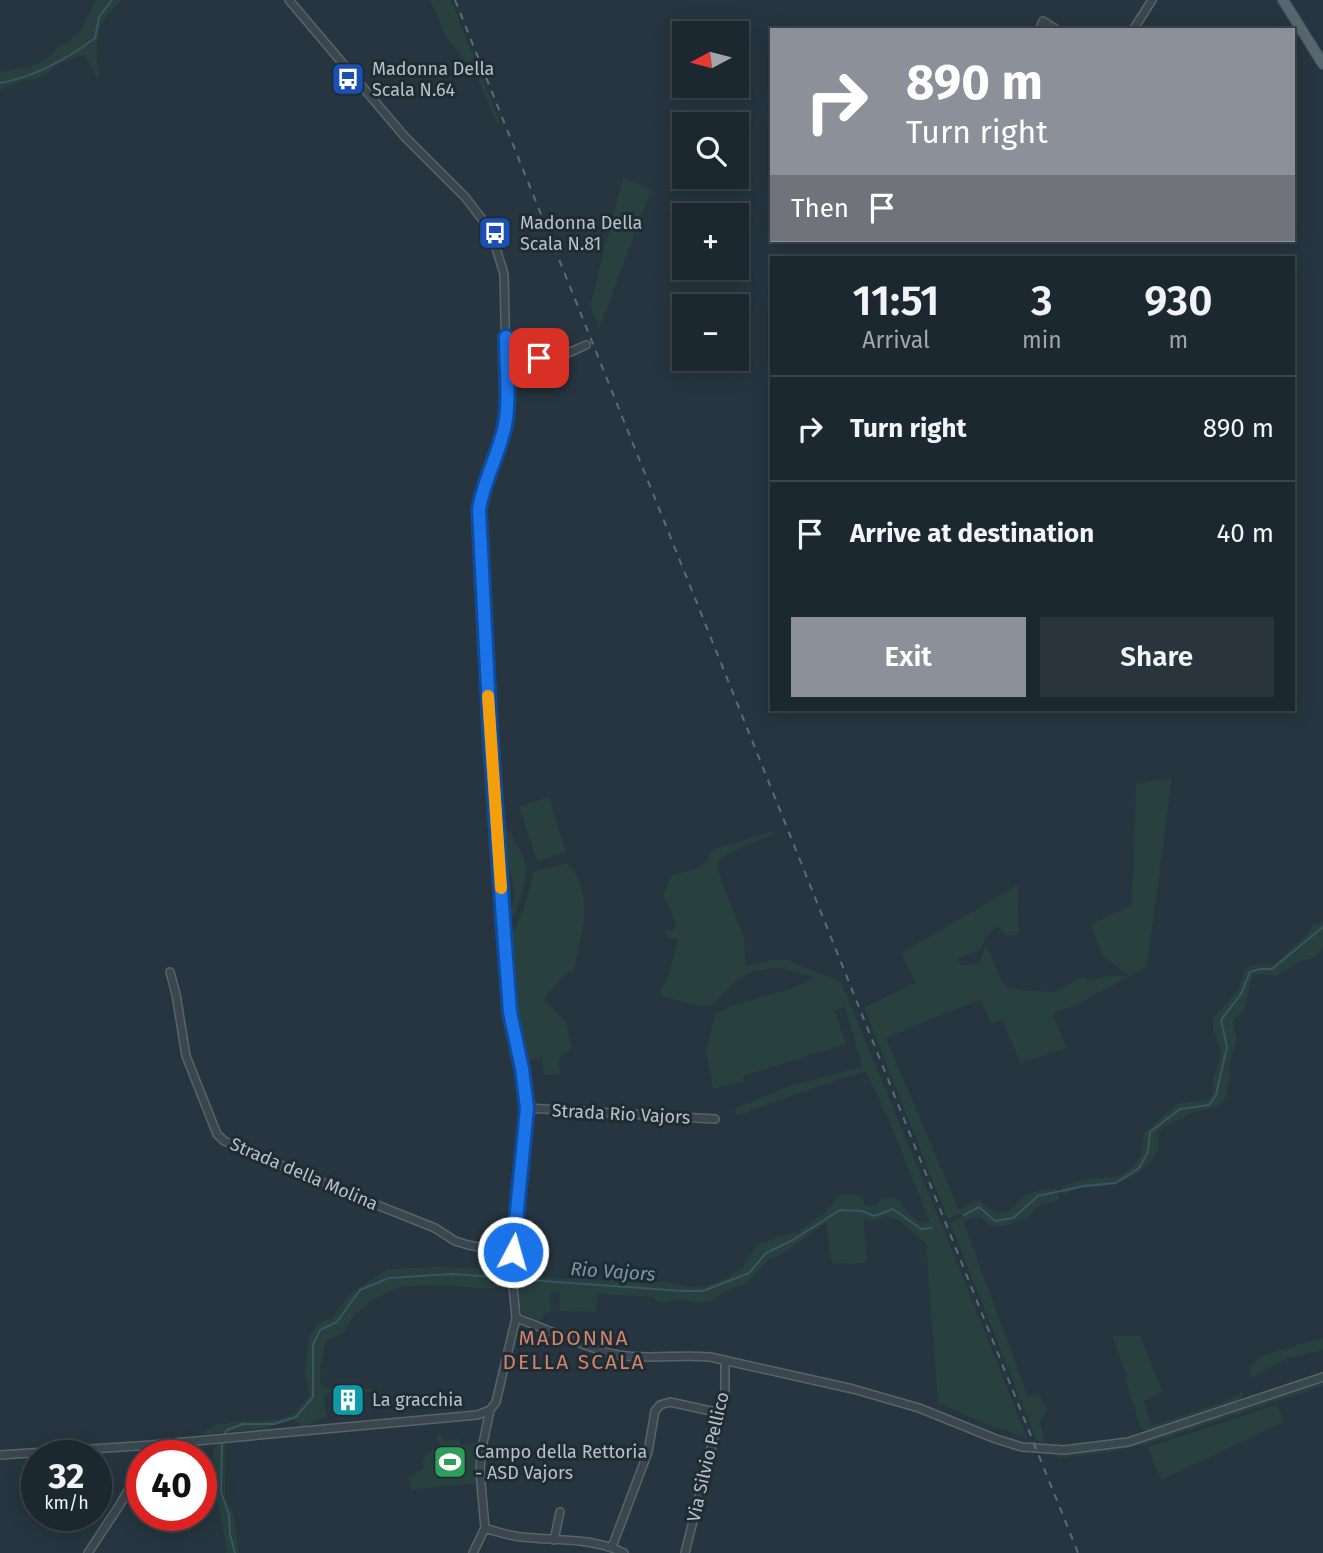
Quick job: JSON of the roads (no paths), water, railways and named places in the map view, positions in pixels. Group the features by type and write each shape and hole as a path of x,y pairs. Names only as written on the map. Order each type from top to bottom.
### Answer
{"main road":[{"path":"1283,0 1323,64"}],"street":[{"path":"289,0 405,137 465,197 493,238 505,274 507,405 500,443 481,493 479,510 490,729 509,1002 527,1108 513,1252 516,1318 481,1453 485,1528 473,1553"},
{"path":"1134,28 1152,0"},
{"path":"1040,28 1043,21 1054,28"},
{"path":"506,337 545,359 586,345"},
{"name":"Strada della Molina","path":"170,972 177,993 186,1056 217,1134 224,1141 435,1228 456,1241 513,1252"},
{"name":"Strada Rio Vajors","path":"527,1108 715,1119"},
{"path":"516,1318 620,1355 694,1356 725,1360 853,1389 919,1408 1022,1447 1064,1450 1128,1442 1323,1377"},
{"name":"Via Silvio Pellico","path":"685,1553 725,1390 725,1360"},
{"path":"612,1547 648,1452 655,1411 660,1405 670,1402 720,1413"},
{"path":"199,1440 477,1415 490,1410"},
{"path":"0,1455 126,1446"},
{"path":"88,1553 126,1494"},
{"path":"554,1540 560,1512"},
{"path":"485,1528 518,1537 582,1541 612,1547 624,1553"}],"waterway":[{"path":"0,83 50,66 95,38 99,17 112,0"},
{"name":"Rio Vajors","path":"964,1215 979,1207 995,1221 1013,1218 1038,1196 1084,1186 1116,1183 1139,1168 1148,1152 1150,1132 1180,1109 1209,1105 1216,1095 1227,1047 1221,1020 1241,994 1250,972 1272,969 1323,927"},
{"name":"Rio Vajors","path":"515,1279 703,1291 749,1273 766,1253 793,1240 840,1210 862,1211 874,1216 893,1209 921,1229 932,1228"},
{"name":"Rio Vajors","path":"224,1435 227,1430 243,1424 274,1424 296,1417 313,1397 313,1345 320,1330 337,1322 360,1290 389,1278 452,1274 510,1278"},
{"name":"Rio Vajors","path":"222,1441 221,1492 229,1515 230,1535 235,1553"}],"railway":[{"path":"455,0 1078,1553"}],"place":[{"name":"Madonna Della Scala N.64","path":"348,79"},
{"name":"Madonna Della Scala N.81","path":"495,233"},
{"name":"La gracchia","path":"348,1400"},
{"name":"Campo della Rettoria - ASD Vajors","path":"450,1462"}],"district":[{"name":"MADONNA DELLA SCALA","path":"574,1350"}]}
